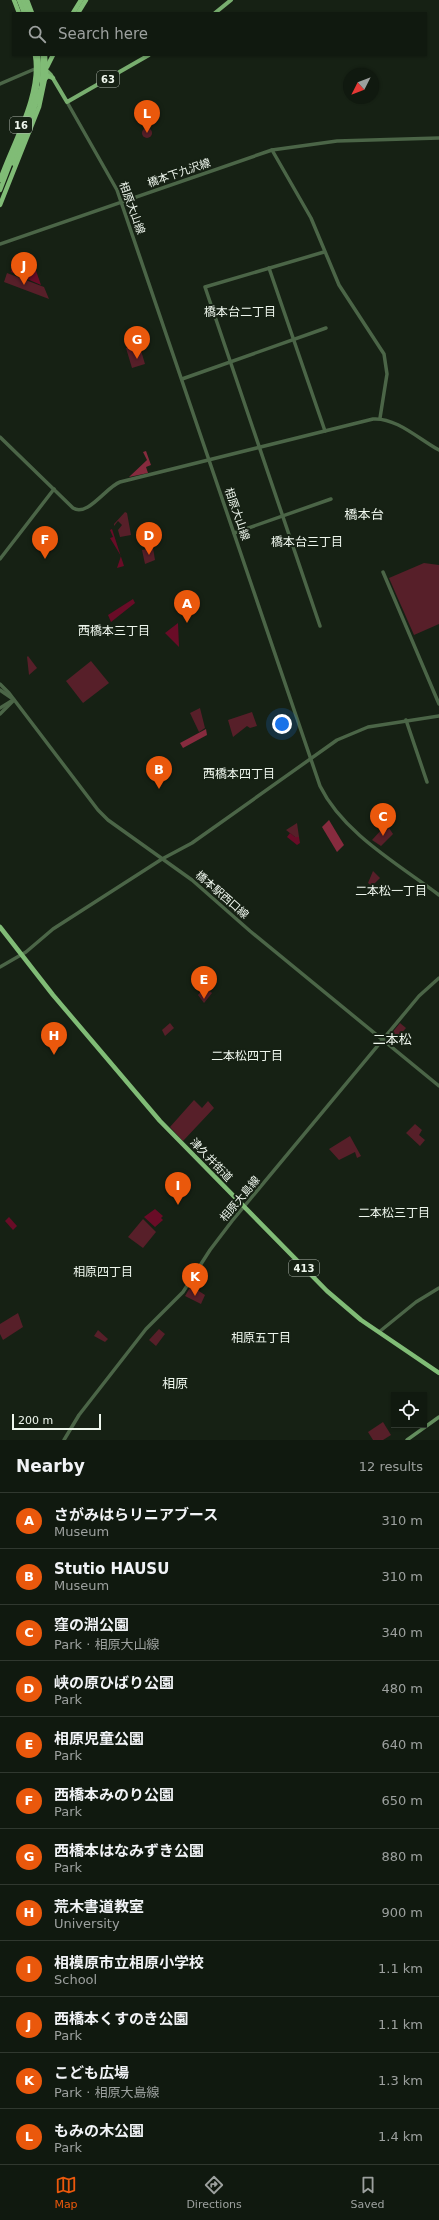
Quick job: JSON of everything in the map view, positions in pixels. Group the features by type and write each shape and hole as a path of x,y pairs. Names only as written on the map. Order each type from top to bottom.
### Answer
{"highway":[{"path":"14,0 19,12"},
{"path":"19,0 24,12"},
{"path":"23,0 28,12"},
{"path":"27,0 32,12"},
{"path":"74,12 81,0"},
{"path":"79,12 86,0"},
{"name":"16","path":"0,180 31,98 36,68 35,56"},
{"name":"16","path":"0,190 29,121 39,72 38,56"},
{"path":"36,68 47,59"},
{"path":"0,205 35,120 45,79 47,59"},
{"name":"16","path":"0,205 42,86 47,59"},
{"path":"45,79 48,76 53,78"},
{"name":"津久井街道","path":"0,927 53,995 160,1121 244,1207 336,1300 379,1332 439,1373"}],"main road":[{"path":"216,12 231,0"},
{"name":"63","path":"67,102 147,56"},
{"path":"36,68 47,59 53,78 67,102"},
{"path":"407,1440 439,1418"}],"street":[{"path":"0,84 36,68"},
{"name":"相原大山線","path":"67,102 115,184 122,202 310,759 323,791 344,821 439,895"},
{"name":"橋本下九沢線","path":"0,244 272,150 336,141 439,138"},
{"path":"272,150 311,218 339,285 385,357 387,374 380,418"},
{"path":"320,626 284,516 205,287 324,252"},
{"path":"269,268 325,431"},
{"path":"182,378 326,328"},
{"path":"0,437 73,508 82,510 118,482 380,418 399,426 439,450"},
{"path":"0,559 54,489"},
{"path":"234,533 331,499"},
{"path":"383,572 439,704"},
{"name":"橋本駅西口線","path":"0,684 103,815 192,880 246,927 439,1086"},
{"name":"橋本駅西口線","path":"0,690 14,700"},
{"path":"0,708 14,700"},
{"path":"0,714 14,700"},
{"path":"0,967 21,955 54,929 162,859 192,843 337,740 356,731 380,724 439,716"},
{"path":"406,720 427,782"},
{"name":"相原大島線","path":"64,1440 80,1416 146,1329 181,1294 210,1250 244,1207 421,993 439,978"},
{"path":"379,1332 416,1302 439,1288"}],"shaded area":[{"path":"147,128 152,133 147,138 142,133"},
{"path":"33,262 41,285 11,272 12,268"},
{"path":"7,273 44,287 49,299 4,282"},
{"path":"139,344 145,364 132,368 126,348"},
{"path":"146,451 151,465 146,467 148,473 129,477 147,460 143,452"},
{"path":"125,512 127,513 131,535 120,537 118,530 122,525 118,521 114,526 114,524"},
{"path":"112,529 120,555 110,538 113,537 110,530"},
{"path":"153,548 155,560 145,564 142,550"},
{"path":"121,556 124,566 117,568"},
{"path":"424,563 439,565 439,624 414,635 389,578"},
{"path":"133,599 135,603 111,622 108,615"},
{"path":"178,623 179,647 165,633"},
{"path":"28,656 37,668 29,675 27,657"},
{"path":"91,661 109,683 83,703 66,681"},
{"path":"200,708 205,728 199,732 190,713"},
{"path":"252,712 257,726 250,728 247,726 233,737 228,720"},
{"path":"206,729 207,735 183,748 180,743"},
{"path":"329,820 344,845 337,852 322,827"},
{"path":"297,823 299,837 295,837 286,830"},
{"path":"383,828 386,831 389,828 393,834 381,846 372,840"},
{"path":"290,833 295,837 299,837 300,843 297,845 287,837"},
{"path":"373,871 380,878 372,886 368,883"},
{"path":"205,987 212,993 204,1003 198,995"},
{"path":"170,1023 174,1028 165,1036 162,1030"},
{"path":"400,1023 406,1028 392,1044 387,1039"},
{"path":"194,1100 202,1108 208,1101 214,1108 183,1141 170,1127"},
{"path":"415,1124 422,1130 419,1135 425,1140 420,1146 406,1133"},
{"path":"350,1136 361,1156 357,1158 355,1152 339,1160 329,1149"},
{"path":"155,1209 163,1216 161,1218 163,1220 155,1227 144,1217"},
{"path":"9,1217 17,1226 13,1230 5,1221"},
{"path":"143,1219 156,1232 143,1248 128,1237"},
{"path":"191,1286 205,1295 201,1304 185,1296"},
{"path":"18,1313 23,1327 3,1340 0,1334 0,1324"},
{"path":"159,1329 165,1334 156,1346 149,1340"},
{"path":"98,1330 108,1339 105,1342 94,1336"},
{"path":"383,1422 391,1435 383,1440 373,1440 368,1432"}],"place":[{"name":"もみの木公園","path":"147,133"},
{"name":"西橋本くすのき公園","path":"24,285"},
{"name":"西橋本はなみずき公園","path":"137,359"},
{"name":"峡の原ひばり公園","path":"149,555"},
{"name":"西橋本みのり公園","path":"45,559"},
{"name":"さがみはらリニアブース","path":"187,623"},
{"name":"Stutio HAUSU","path":"159,789"},
{"name":"窪の淵公園","path":"383,836"},
{"name":"相原児童公園","path":"204,999"},
{"name":"荒木書道教室","path":"54,1055"},
{"name":"相模原市立相原小学校","path":"178,1205"},
{"name":"こども広場","path":"195,1296"}],"district":[{"name":"橋本台二丁目","path":"240,312"},
{"name":"橋本台","path":"364,514"},
{"name":"橋本台三丁目","path":"307,542"},
{"name":"西橋本三丁目","path":"114,631"},
{"name":"西橋本四丁目","path":"239,774"},
{"name":"二本松一丁目","path":"391,891"},
{"name":"二本松","path":"392,1039"},
{"name":"二本松四丁目","path":"247,1056"},
{"name":"二本松三丁目","path":"394,1213"},
{"name":"相原四丁目","path":"103,1272"},
{"name":"相原五丁目","path":"261,1338"},
{"name":"相原","path":"175,1383"}]}
